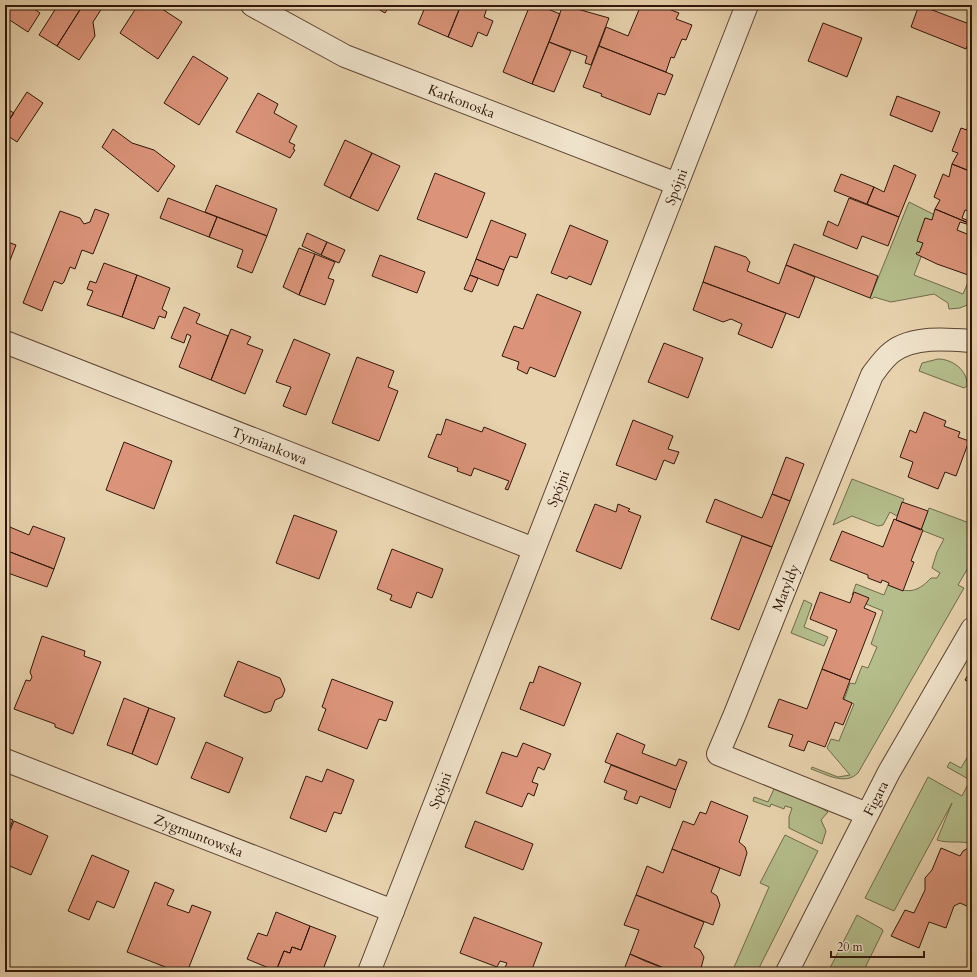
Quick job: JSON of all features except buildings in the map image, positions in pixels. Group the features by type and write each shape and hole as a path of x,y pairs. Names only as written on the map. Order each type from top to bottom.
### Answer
{"street":[{"name":"Karkonoska","path":"252,5 277,11 345,56 677,184"},
{"name":"Spójni","path":"369,972 747,5"},
{"name":"Matyldy","path":"867,814 718,754 872,375 880,364 894,351 910,344 932,340 972,341"},
{"name":"Tymiankowa","path":"5,342 534,550"},
{"name":"Figara","path":"787,972 867,814 972,629"},
{"name":"Zygmuntowska","path":"5,760 393,911"}],"green space":[{"path":"909,202 937,216 914,275 963,294 969,280 972,285 972,303 960,308 949,309 948,303 934,294 891,302 874,297 872,299 870,298"},
{"path":"938,359 949,361 958,366 965,375 967,386 964,388 919,371 922,363"},
{"path":"852,479 904,499 897,516 890,512 883,525 878,526 852,516 833,525"},
{"path":"929,508 972,524 972,561 958,585 964,588 858,773 853,777 841,779 811,769 812,767 838,777 850,775 827,748 831,739 839,741 854,704 844,700 850,683 855,684 862,666 868,668 877,647 871,644 883,611 866,604 867,601 852,595 856,584 884,595 888,585 906,591 921,587 931,578 937,578 940,573 932,568 937,552 944,539 921,530"},
{"path":"804,600 812,604 804,627 828,637 824,646 791,633"},
{"path":"972,749 972,844 937,840 952,803 894,911 865,898 928,777 962,796 970,780 947,767 950,762 961,768"},
{"path":"774,789 813,803 828,812 821,820 826,831 822,844 789,828 789,817 792,808 785,806 784,809 771,804 770,807 753,801 754,797 768,802"},
{"path":"785,835 818,851 757,972 732,972 769,887 760,883"},
{"path":"857,915 883,931 863,972 828,972"}]}
